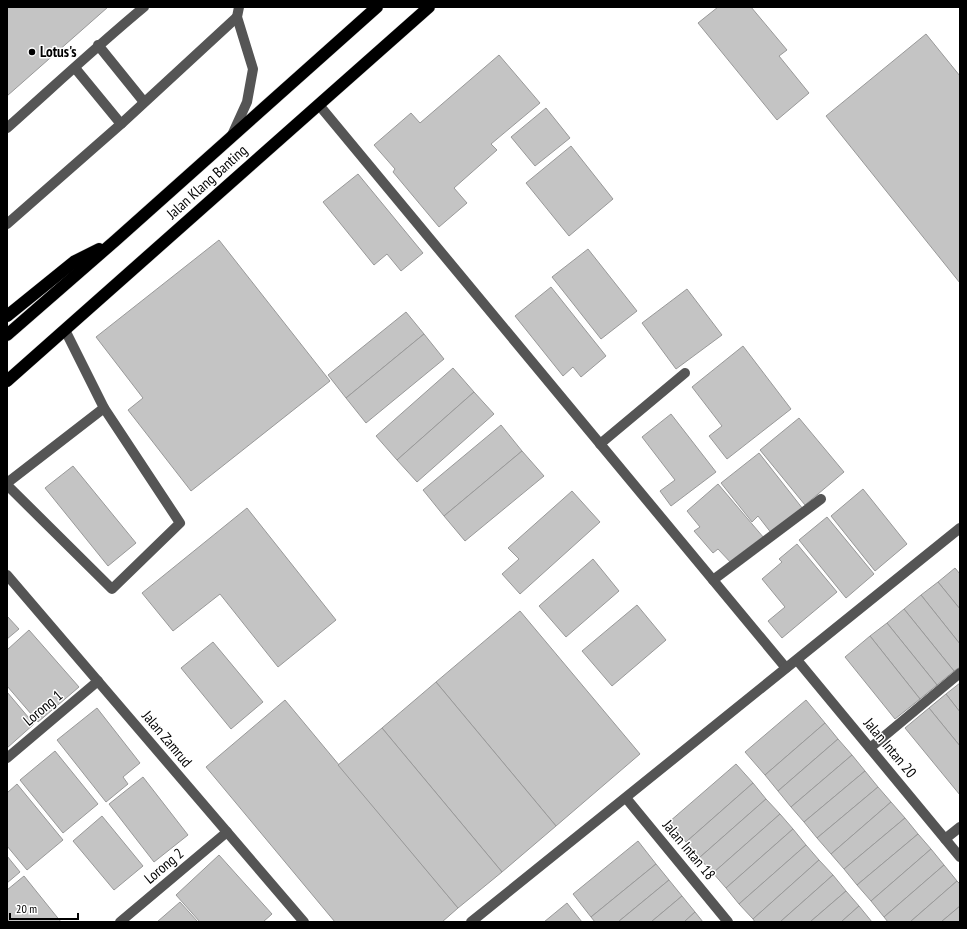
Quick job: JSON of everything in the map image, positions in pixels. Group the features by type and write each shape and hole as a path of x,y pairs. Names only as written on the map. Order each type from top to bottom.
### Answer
{"highway":[{"name":"Jalan Klang Banting","path":"7,335 116,240 377,7"},
{"name":"Jalan Klang Banting","path":"7,382 429,7"},
{"path":"7,316 75,261 116,240"}],"street":[{"path":"7,128 75,68 98,45 144,7"},
{"path":"7,224 121,124 238,12 253,68 247,102 232,137"},
{"path":"98,45 144,102"},
{"path":"75,68 121,124"},
{"path":"319,105 786,668"},
{"path":"65,330 104,408 180,524 112,589 7,484 104,408"},
{"path":"600,444 685,373"},
{"path":"713,580 821,499"},
{"path":"471,922 960,528"},
{"name":"Jalan Zamrud","path":"7,575 304,922"},
{"name":"Jalan Intan 20","path":"797,660 960,857"},
{"path":"870,748 960,673"},
{"name":"Lorong 1","path":"7,758 98,681"},
{"name":"Jalan Intan 18","path":"626,798 728,922"},
{"path":"946,839 960,827"},
{"name":"Lorong 2","path":"120,922 227,832"}],"building":[{"name":"Lotus's","path":"7,7 108,7 7,96"},
{"path":"718,7 751,7 787,50 779,56 809,93 777,120 698,23"},
{"path":"926,34 960,76 960,283 826,116"},
{"path":"499,55 540,103 491,144 497,150 454,188 467,203 439,227 393,172 395,169 374,145 411,113 420,123"},
{"path":"546,108 570,138 535,166 511,137"},
{"path":"571,146 613,199 569,236 526,183"},
{"path":"358,174 423,253 401,271 387,254 374,265 323,202"},
{"path":"219,240 330,381 191,491 128,410 143,398 96,337"},
{"path":"588,249 637,311 601,339 552,277"},
{"path":"551,287 606,356 581,377 573,367 563,376 515,316"},
{"path":"687,289 722,335 676,369 642,323"},
{"path":"406,312 424,334 346,398 328,375"},
{"path":"424,334 444,359 366,423 346,398"},
{"path":"743,346 791,409 727,459 709,436 722,426 692,387"},
{"path":"453,368 474,392 397,460 376,436"},
{"path":"474,392 494,414 417,482 397,460"},
{"path":"671,414 716,472 671,506 660,491 675,480 642,437"},
{"path":"799,418 844,472 805,505 760,450"},
{"path":"501,425 522,451 444,516 423,490"},
{"path":"522,451 544,476 465,541 444,516"},
{"path":"759,453 803,509 772,534 758,516 752,522 721,483"},
{"path":"73,466 136,543 108,566 45,488"},
{"path":"718,484 764,538 733,565 718,549 713,553 694,531 700,527 687,511"},
{"path":"863,489 907,544 875,571 831,516"},
{"path":"572,491 600,522 520,594 502,574 519,559 508,548"},
{"path":"247,508 336,620 278,667 220,594 173,631 142,593"},
{"path":"827,517 874,574 846,598 799,540"},
{"path":"797,544 837,592 782,638 768,621 785,607 762,579 782,562 779,559"},
{"path":"593,559 619,591 566,637 539,606"},
{"path":"955,568 960,574 960,609 938,582"},
{"path":"938,582 960,609 960,644 921,595"},
{"path":"921,595 960,644 960,667 954,671 904,609"},
{"path":"637,605 666,640 612,686 582,651"},
{"path":"904,609 954,671 937,685 887,623"},
{"path":"520,611 640,754 556,826 436,682"},
{"path":"7,616 19,629 7,639"},
{"path":"887,623 937,685 920,699 870,636"},
{"path":"29,630 79,687 38,722 7,686 7,650"},
{"path":"870,636 920,699 895,719 845,657"},
{"path":"213,642 263,702 231,729 181,668"},
{"path":"436,682 556,826 502,872 382,728"},
{"path":"960,683 960,712 946,694"},
{"path":"7,692 34,724 7,748"},
{"path":"946,694 960,712 960,746 929,708"},
{"path":"285,700 458,908 442,922 335,922 206,767"},
{"path":"806,700 825,723 765,775 745,752"},
{"path":"97,708 140,763 123,777 128,784 106,802 57,740"},
{"path":"929,708 960,746 960,795 905,728"},
{"path":"825,723 838,739 778,791 765,775"},
{"path":"382,728 502,872 458,908 338,765"},
{"path":"838,739 852,755 791,807 778,791"},
{"path":"55,751 98,804 63,833 20,780"},
{"path":"852,755 865,771 804,822 791,807"},
{"path":"736,764 753,783 686,842 669,822"},
{"path":"865,771 878,787 817,838 804,822"},
{"path":"143,777 188,835 154,862 109,804"},
{"path":"753,783 766,799 699,858 686,842"},
{"path":"17,784 63,840 27,870 7,846 7,793"},
{"path":"878,787 891,802 831,854 817,838"},
{"path":"766,799 780,814 713,873 699,858"},
{"path":"891,802 905,818 844,869 831,854"},
{"path":"780,814 793,829 726,888 713,873"},
{"path":"102,816 143,866 114,890 73,841"},
{"path":"905,818 918,834 857,885 844,869"},
{"path":"793,829 806,845 739,904 726,888"},
{"path":"918,834 931,849 871,901 857,885"},
{"path":"638,841 656,864 591,917 573,894"},
{"path":"806,845 819,860 753,919 739,904"},
{"path":"931,849 944,865 884,917 871,901"},
{"path":"219,855 272,914 263,922 200,922 176,895"},
{"path":"7,856 20,872 7,883"},
{"path":"819,860 833,875 780,922 755,922 753,919"},
{"path":"656,864 669,880 618,922 595,922 591,917"},
{"path":"944,865 957,881 910,922 888,922 884,917"},
{"path":"833,875 846,891 810,922 780,922"},
{"path":"24,876 61,922 10,922 7,919 7,890"},
{"path":"669,880 682,896 651,922 618,922"},
{"path":"957,881 960,884 960,906 941,922 910,922"},
{"path":"846,891 859,906 841,922 810,922"},
{"path":"682,896 695,912 684,922 651,922"},
{"path":"180,902 198,922 157,922"},
{"path":"567,903 582,922 544,922"},
{"path":"859,906 872,922 841,922"},
{"path":"960,906 960,922 941,922"},
{"path":"695,912 703,922 684,922"}],"place":[{"name":"Lotus's","path":"32,52"}]}
